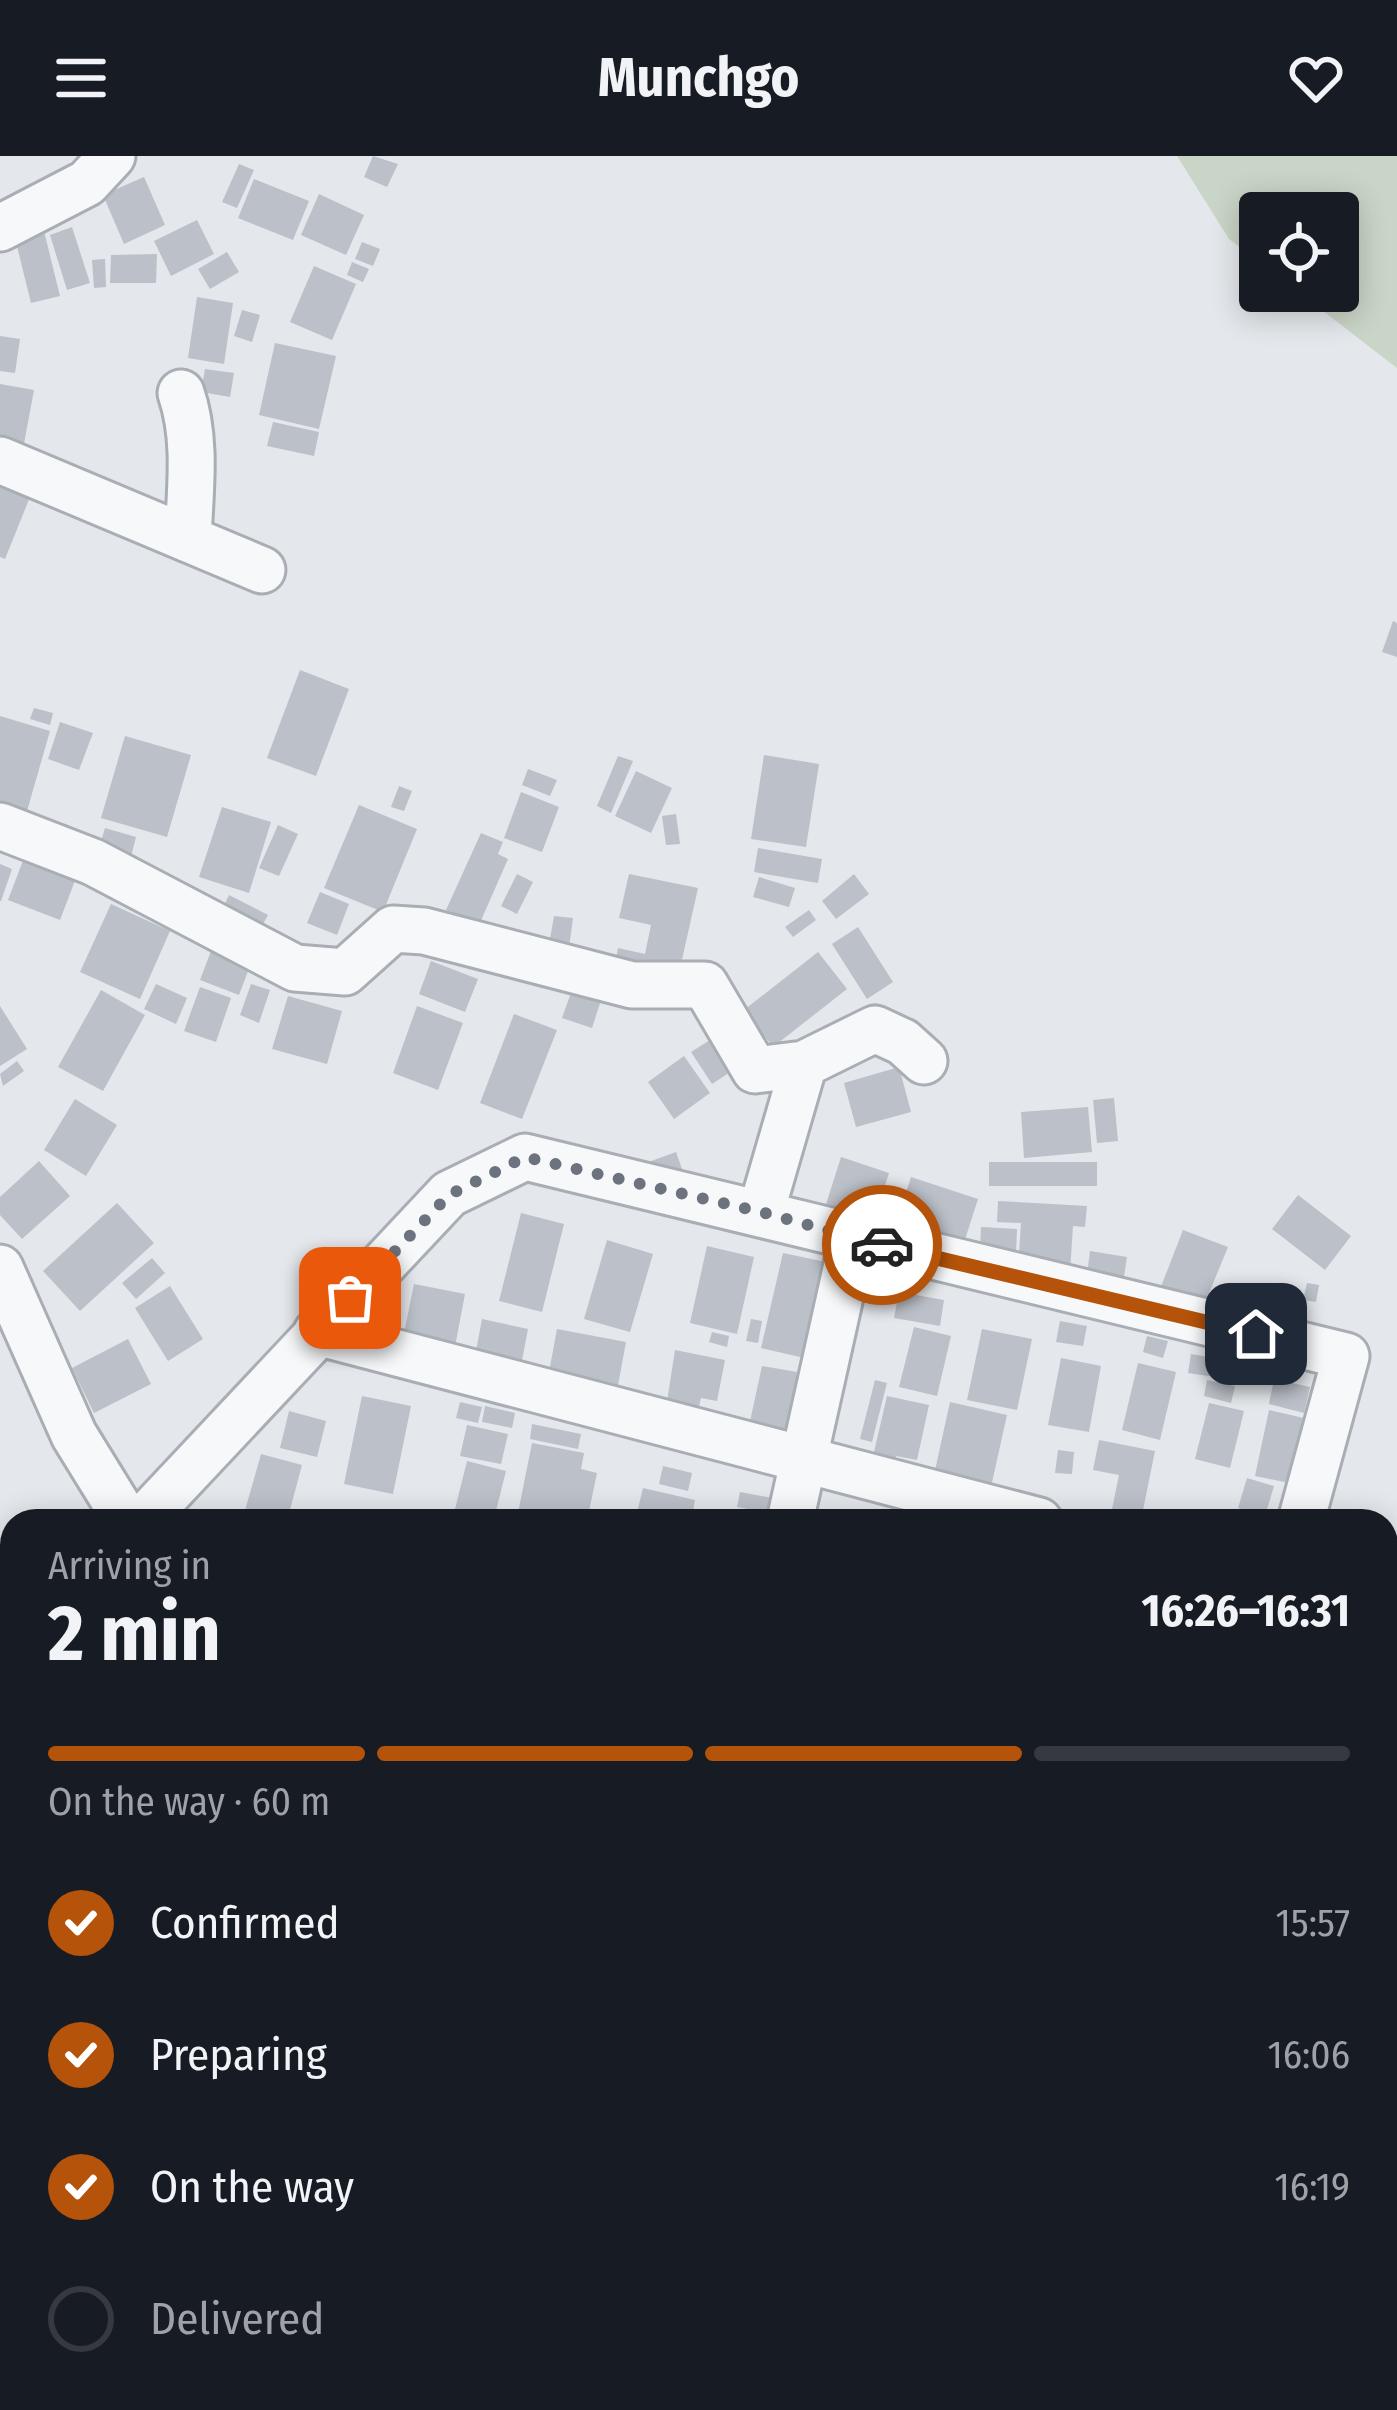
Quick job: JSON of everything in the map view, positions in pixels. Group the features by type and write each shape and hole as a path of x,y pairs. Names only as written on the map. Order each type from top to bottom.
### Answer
{"street":[{"path":"0,228 87,183 112,156"},
{"path":"181,393 188,412 191,454 188,539"},
{"path":"0,460 262,570"},
{"path":"0,826 93,862 295,968 345,972 392,929 424,931 632,985 705,985 755,1070 804,1064 874,1029 903,1042 924,1061"},
{"path":"761,1212 804,1064"},
{"path":"153,1509 449,1195 525,1157 1346,1356 1304,1509"},
{"path":"793,1509 853,1238"},
{"path":"0,1268 74,1435 120,1509"},
{"path":"317,1332 993,1509"}],"green space":[{"path":"1177,156 1397,156 1397,368 1324,312 1359,312 1359,192 1239,192 1239,246 1229,239"}],"building":[{"path":"373,156 398,164 387,187 364,177"},
{"path":"239,164 254,170 237,208 222,202"},
{"path":"144,177 165,225 124,244 103,195"},
{"path":"254,179 309,201 293,240 238,218"},
{"path":"319,194 364,215 346,255 301,235"},
{"path":"197,220 214,254 171,276 154,241"},
{"path":"72,227 90,283 67,290 50,235"},
{"path":"44,231 60,296 31,303 15,238"},
{"path":"362,242 380,249 373,266 355,259"},
{"path":"227,252 239,272 210,289 198,269"},
{"path":"157,254 156,283 110,283 111,255"},
{"path":"105,259 106,287 94,288 92,260"},
{"path":"352,262 369,269 363,282 347,275"},
{"path":"314,266 356,284 332,340 290,322"},
{"path":"197,297 233,303 224,364 188,358"},
{"path":"242,310 260,315 252,342 234,336"},
{"path":"0,336 20,339 15,373 0,371"},
{"path":"275,343 336,356 319,429 259,415"},
{"path":"205,369 234,373 230,397 201,392"},
{"path":"0,384 34,390 23,449 0,445"},
{"path":"273,422 319,432 314,456 267,446"},
{"path":"0,479 32,492 5,559 0,557"},
{"path":"1393,621 1397,623 1397,657 1382,652"},
{"path":"300,670 349,689 316,776 267,758"},
{"path":"34,708 53,713 50,725 30,719"},
{"path":"0,716 50,731 25,818 0,811"},
{"path":"60,722 93,733 79,770 48,759"},
{"path":"125,736 191,755 167,837 101,818"},
{"path":"764,755 819,764 806,847 751,839"},
{"path":"618,756 633,761 611,813 597,806"},
{"path":"528,769 557,780 550,796 522,785"},
{"path":"636,771 672,788 651,833 615,816"},
{"path":"399,786 412,791 404,811 391,807"},
{"path":"521,792 559,807 542,852 504,838"},
{"path":"359,805 417,829 383,912 324,888"},
{"path":"222,807 271,822 249,893 199,877"},
{"path":"676,814 680,844 666,845 662,816"},
{"path":"278,825 298,834 279,876 259,868"},
{"path":"105,828 136,837 128,868 96,858"},
{"path":"481,833 503,842 498,854 508,859 479,925 446,910"},
{"path":"758,848 822,859 818,883 754,872"},
{"path":"24,858 76,878 60,920 8,900"},
{"path":"0,864 12,869 1,901 0,901"},
{"path":"517,874 533,882 517,914 501,906"},
{"path":"629,874 698,888 679,973 616,959 618,948 645,954 651,925 619,918"},
{"path":"854,874 869,894 836,919 822,901"},
{"path":"759,877 795,888 789,907 753,897"},
{"path":"320,892 349,904 337,935 307,923"},
{"path":"229,895 268,915 257,935 219,916"},
{"path":"111,904 170,931 140,999 80,972"},
{"path":"809,910 816,920 793,937 785,927"},
{"path":"554,916 573,918 569,948 549,945"},
{"path":"858,927 893,982 867,999 832,944"},
{"path":"211,951 250,966 239,995 200,980"},
{"path":"818,952 847,989 773,1047 744,1010"},
{"path":"431,961 478,979 465,1012 419,994"},
{"path":"156,984 187,998 176,1024 144,1009"},
{"path":"251,984 270,990 259,1023 240,1015"},
{"path":"200,987 231,998 216,1042 184,1031"},
{"path":"573,987 602,997 592,1028 562,1018"},
{"path":"101,990 145,1015 103,1091 58,1067"},
{"path":"288,996 342,1011 327,1064 272,1049"},
{"path":"0,1006 27,1049 0,1066"},
{"path":"417,1006 463,1023 438,1090 393,1073"},
{"path":"514,1014 557,1030 522,1119 480,1103"},
{"path":"715,1037 735,1069 712,1084 691,1052"},
{"path":"684,1056 710,1093 674,1119 648,1082"},
{"path":"17,1061 24,1071 3,1086 0,1074"},
{"path":"899,1067 911,1112 856,1127 844,1083"},
{"path":"1114,1098 1118,1141 1097,1143 1093,1100"},
{"path":"75,1099 117,1125 86,1176 44,1150"},
{"path":"1088,1107 1092,1152 1024,1158 1021,1112"},
{"path":"676,1152 682,1169 648,1182 643,1164"},
{"path":"841,1157 889,1173 870,1232 822,1217"},
{"path":"39,1161 70,1196 22,1239 0,1215 0,1197"},
{"path":"989,1162 1097,1162 1097,1186 989,1186"},
{"path":"911,1177 978,1199 960,1255 893,1234"},
{"path":"1298,1195 1351,1236 1325,1270 1272,1229"},
{"path":"998,1201 1087,1206 1085,1227 1073,1226 1070,1272 1018,1269 1021,1223 997,1222"},
{"path":"117,1203 154,1243 80,1311 43,1271"},
{"path":"521,1213 564,1224 542,1312 499,1301"},
{"path":"981,1227 1017,1229 1016,1254 980,1252"},
{"path":"1183,1230 1228,1247 1200,1315 1157,1297"},
{"path":"607,1240 653,1254 630,1332 584,1319"},
{"path":"707,1246 754,1257 737,1334 690,1323"},
{"path":"1090,1251 1127,1257 1122,1289 1086,1283"},
{"path":"783,1253 835,1264 813,1360 761,1348"},
{"path":"152,1258 165,1273 136,1299 122,1283"},
{"path":"1307,1283 1319,1285 1316,1302 1303,1300"},
{"path":"414,1284 465,1294 453,1357 401,1348"},
{"path":"170,1286 203,1339 168,1361 135,1308"},
{"path":"899,1292 944,1300 940,1326 894,1318"},
{"path":"482,1319 528,1329 519,1376 473,1367"},
{"path":"751,1319 762,1321 758,1343 746,1341"},
{"path":"1060,1321 1087,1326 1083,1346 1056,1342"},
{"path":"914,1327 951,1336 937,1396 899,1387"},
{"path":"557,1329 626,1342 616,1396 547,1383"},
{"path":"982,1329 1032,1339 1017,1410 967,1400"},
{"path":"712,1332 729,1336 727,1347 709,1342"},
{"path":"1147,1336 1168,1341 1163,1358 1143,1352"},
{"path":"128,1339 151,1384 94,1413 72,1368"},
{"path":"675,1350 725,1360 717,1401 701,1398 697,1415 666,1408"},
{"path":"1191,1354 1238,1362 1235,1380 1188,1373"},
{"path":"1061,1358 1101,1366 1089,1432 1048,1425"},
{"path":"1138,1363 1176,1372 1160,1440 1122,1430"},
{"path":"762,1366 803,1373 790,1434 749,1426"},
{"path":"1274,1379 1310,1387 1304,1413 1269,1404"},
{"path":"875,1380 887,1383 872,1442 860,1439"},
{"path":"1207,1380 1235,1386 1231,1403 1204,1396"},
{"path":"362,1396 411,1406 393,1494 344,1484"},
{"path":"887,1396 929,1405 917,1460 896,1456 893,1471 871,1465"},
{"path":"460,1402 482,1407 478,1423 456,1418"},
{"path":"950,1402 1007,1415 989,1496 932,1484"},
{"path":"1209,1403 1244,1411 1230,1468 1195,1459"},
{"path":"485,1406 515,1413 512,1428 482,1422"},
{"path":"1269,1410 1308,1419 1294,1484 1255,1476"},
{"path":"289,1411 326,1421 317,1457 280,1448"},
{"path":"532,1424 581,1434 578,1449 530,1439"},
{"path":"467,1425 508,1434 501,1464 460,1456"},
{"path":"1099,1440 1155,1451 1143,1509 1112,1509 1119,1475 1093,1470"},
{"path":"532,1443 584,1453 581,1469 597,1473 590,1509 519,1509"},
{"path":"1058,1450 1074,1452 1072,1474 1055,1473"},
{"path":"261,1454 302,1465 290,1509 245,1509"},
{"path":"467,1461 506,1471 496,1509 455,1509"},
{"path":"663,1466 692,1473 688,1491 659,1484"},
{"path":"1247,1478 1274,1486 1267,1509 1238,1508"},
{"path":"643,1488 695,1500 693,1509 638,1509"},
{"path":"740,1492 778,1499 776,1509 737,1507"}],"way so far":[{"path":"350,1298 449,1195 525,1157 882,1245"}],"route":[{"path":"882,1245 1256,1334"}]}
